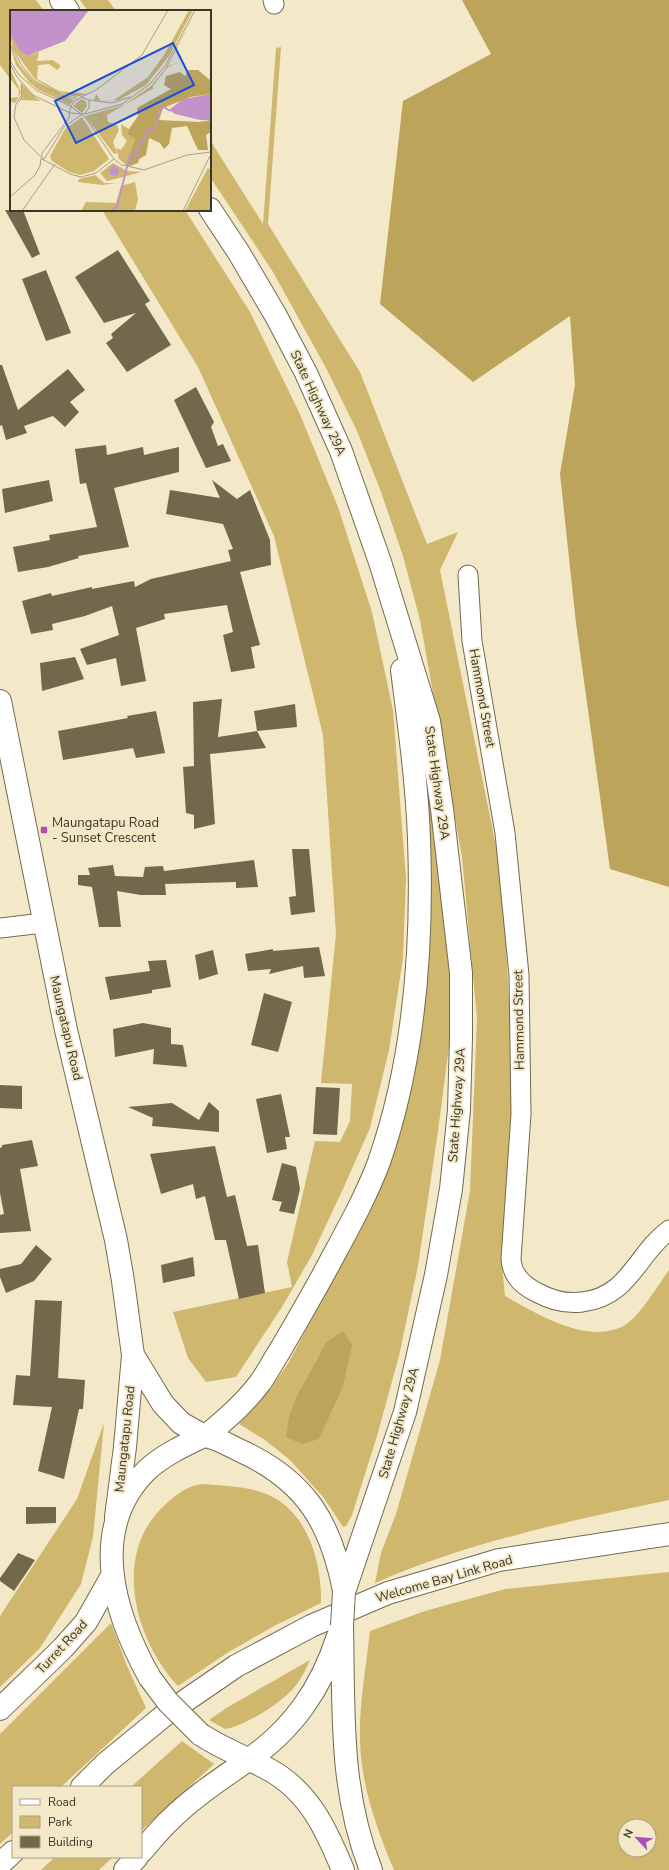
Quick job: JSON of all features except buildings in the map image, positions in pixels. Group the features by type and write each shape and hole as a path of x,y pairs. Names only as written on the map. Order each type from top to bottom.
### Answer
{"main road":[{"path":"60,0 67,10"},
{"name":"State Highway 29A","path":"211,211 239,253 276,316 306,373 341,451 362,506 429,722 442,809 461,973 459,1110 451,1189 420,1347 405,1412 344,1592"},
{"name":"State Highway 29A","path":"115,1522 130,1491 148,1469 165,1457 205,1436 233,1413 259,1384 304,1310 363,1200 378,1163 391,1123 404,1073 413,1013 418,951 419,837 413,762 395,611"},
{"name":"Maungatapu Road","path":"0,701 43,923 66,1030 116,1240 133,1355 125,1447 112,1543 112,1576 118,1603 125,1625 138,1656 150,1678 168,1702 200,1734 218,1746 248,1760"},
{"name":"Maungatapu Road","path":"133,1355 163,1404 181,1422 205,1436 251,1456 286,1478 300,1492 312,1506 331,1539 338,1560 344,1592"},
{"name":"Welcome Bay Link Road","path":"83,1786 106,1764 166,1714 236,1666 311,1626 388,1593 500,1560 669,1534"},
{"name":"Turret Road","path":"0,1709 63,1648 86,1622 112,1576"},
{"path":"344,1592 342,1626 338,1648 347,1782 356,1824 371,1870"},
{"path":"142,1851 170,1820 190,1802 212,1784 248,1760 279,1736 293,1722 315,1689 338,1648"},
{"path":"248,1760 268,1769 292,1784 303,1795 322,1822 343,1870"},
{"path":"0,1864 12,1853"},
{"path":"125,1870 136,1858"}],"street":[{"name":"Hammond Street","path":"468,575 472,641 505,833 519,975 521,1114 511,1259 513,1271 520,1282 545,1297 569,1302 596,1300 612,1292 626,1281 655,1243 669,1230"},
{"path":"0,928 43,923"}],"green space":[{"path":"0,0 36,0 43,10 10,10 10,79 0,65"},
{"path":"80,0 108,0 115,10 87,10"},
{"path":"281,47 268,224 360,372 427,544 458,532 440,570 502,876 515,1107 502,1266 505,1296 548,1319 579,1330 595,1332 611,1331 625,1325 636,1315 669,1270 669,1500 594,1516 483,1544 375,1583 381,1553 396,1514 440,1360 470,1191 477,1019 462,857 420,620 403,556 381,492 357,431 326,368 273,272 211,179 211,142 263,224 276,48"},
{"path":"103,211 186,211 250,312 299,412 338,507 372,612 393,710 406,878 403,958 389,1050 370,1128 312,1255 282,1307 236,1377 206,1382 188,1358 173,1312 292,1287 287,1262 315,1141 340,1142 350,1121 352,1084 321,1083 336,934 323,735 274,536 198,367"},
{"path":"422,759 430,798 452,971 452,1023 418,1266 399,1356 377,1436 352,1515 346,1526 343,1527 324,1498 290,1460 265,1440 239,1424 272,1387 289,1362 371,1206 410,1086"},
{"path":"104,1423 93,1537 81,1584 40,1648 0,1687 0,1616 77,1499"},
{"path":"203,1484 249,1489 264,1493 279,1501 291,1511 309,1538 315,1554 319,1570 321,1603 274,1626 227,1653 178,1686 163,1667 150,1644 140,1620 135,1595 134,1570 138,1546 149,1524 166,1504 179,1494 192,1486"},
{"path":"669,1572 669,1870 394,1870 376,1823 363,1774 360,1727 363,1686 370,1631 425,1611 505,1589"},
{"path":"111,1623 127,1666 146,1708 62,1786 12,1786 12,1833 0,1844 0,1734"},
{"path":"310,1660 302,1677 293,1689 277,1703 259,1715 241,1724 225,1729 209,1720 228,1707"},
{"path":"182,1741 214,1764 142,1830 142,1786 132,1786"},
{"path":"54,1858 112,1858 99,1870 41,1870"}],"shaded area":[{"path":"462,0 669,0 669,887 610,869 576,623 560,474 575,385 570,316 473,382 380,304 403,101 491,54"},
{"path":"343,1331 352,1345 343,1386 319,1439 302,1444 286,1437 289,1417 297,1396 326,1343"}],"place":[{"name":"Maungatapu Road - Sunset Crescent","path":"44,830"}]}
